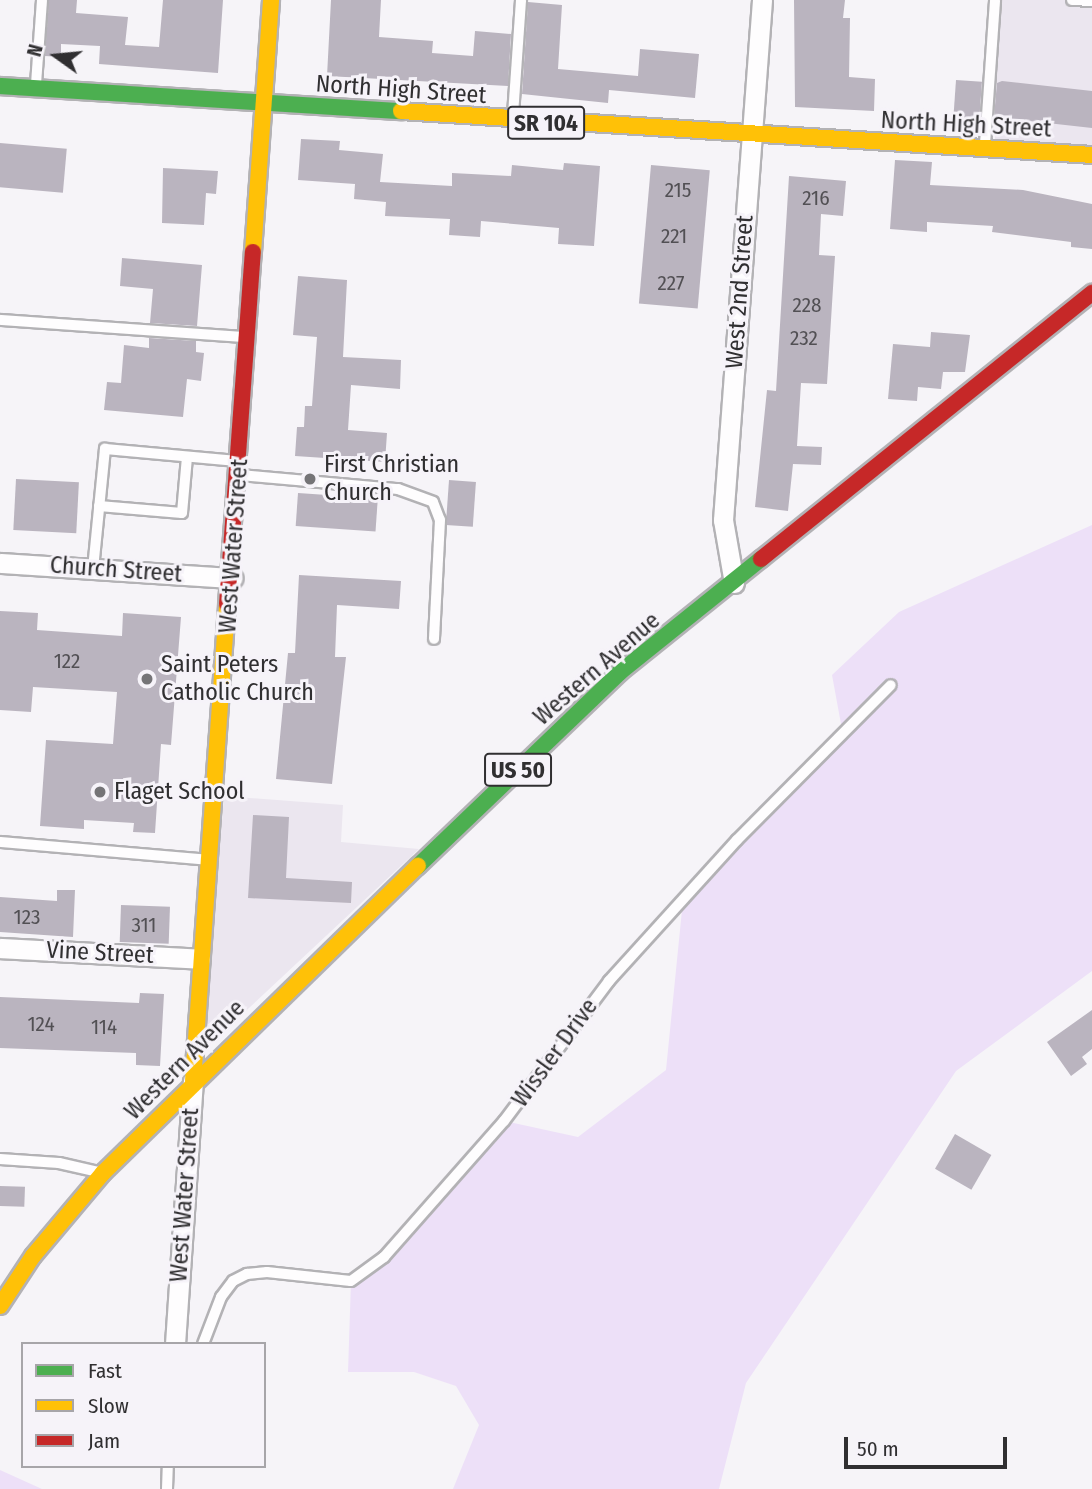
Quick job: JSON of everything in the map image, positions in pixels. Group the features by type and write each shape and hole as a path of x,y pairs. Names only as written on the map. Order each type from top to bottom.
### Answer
{"main road":[{"name":"West Water Street","path":"193,1081 200,959 233,578 271,0"},
{"name":"North High Street","path":"0,86 512,121 1092,155"},
{"name":"Western Avenue","path":"0,1306 33,1256 103,1173 193,1081 620,673 1092,293"}],"street":[{"name":"West 2nd Street","path":"734,583 723,520 762,0"},
{"name":"Church Street","path":"0,563 233,578"},
{"name":"Vine Street","path":"0,948 200,959"},
{"name":"West Water Street","path":"175,1342 193,1081"}],"lane":[{"path":"36,88 42,0"},
{"path":"512,121 521,0"},
{"path":"985,149 995,0"},
{"path":"1072,0 1092,1"},
{"path":"0,320 249,337"},
{"path":"93,569 105,449 187,457 240,468 398,489 433,502 440,520 434,639"},
{"path":"99,506 183,513 187,457"},
{"name":"Wissler Drive","path":"204,1342 221,1297 233,1281 247,1274 267,1272 351,1281 384,1257 504,1121 609,981 737,840 891,685"},
{"path":"0,842 209,860"},
{"path":"0,1159 59,1163 103,1173"},
{"path":"167,1489 168,1468"}],"shaded area":[{"path":"995,0 1092,0 1092,148 995,148"},
{"path":"1092,525 1092,971 956,1071 746,1383 719,1489 453,1489 479,1425 456,1386 414,1372 348,1372 351,1281 362,1276 504,1121 578,1137 666,1070 683,900 843,735 832,675 899,612"},
{"path":"224,796 343,805 341,842 419,849 204,1050"},
{"path":"0,1470 42,1489 0,1489"}],"building":[{"path":"49,0 77,0 76,13 128,17 125,45 159,47 163,0 223,0 218,73 99,64 100,46 61,44 61,57 45,56"},
{"path":"331,0 381,0 379,37 433,41 432,53 473,56 475,31 511,34 508,86 327,76"},
{"path":"794,0 845,0 843,18 850,18 849,77 875,79 874,111 795,107"},
{"path":"528,2 562,5 558,69 638,76 640,49 699,54 695,98 609,90 608,103 522,94"},
{"path":"956,80 982,82 979,120 953,118"},
{"path":"1002,81 1092,91 1092,128 994,117 997,83"},
{"path":"301,139 340,141 339,150 383,154 380,182 452,186 452,173 511,176 512,165 563,170 564,163 600,166 594,246 558,244 559,228 481,221 480,237 449,235 450,219 385,216 386,202 354,199 355,184 298,180"},
{"path":"0,143 67,149 63,193 0,187"},
{"path":"895,160 932,162 930,185 1023,190 1092,204 1092,249 1071,247 1071,242 992,232 993,226 927,222 927,232 890,229"},
{"path":"651,165 710,170 698,309 639,303"},
{"path":"163,168 218,171 216,194 206,193 204,225 162,223"},
{"path":"789,176 846,181 843,216 821,214 819,255 835,256 827,384 801,383 797,446 822,447 821,465 793,464 788,511 755,507 767,390 776,391"},
{"path":"122,258 202,265 197,326 150,323 153,289 120,286"},
{"path":"298,276 347,280 343,357 401,360 400,389 351,385 348,430 387,433 385,462 295,456 297,427 304,427 305,406 312,406 317,337 293,335"},
{"path":"931,332 970,335 965,372 943,372 941,389 918,387 917,401 888,399 893,344 930,347"},
{"path":"149,338 196,341 196,352 204,353 201,381 187,379 183,417 104,410 107,382 121,383 124,345 149,348"},
{"path":"16,479 79,482 76,533 13,530"},
{"path":"449,480 476,482 473,527 446,525"},
{"path":"298,493 378,499 376,532 296,526"},
{"path":"299,575 401,581 399,609 337,605 335,657 346,657 332,784 276,779 288,653 295,653"},
{"path":"0,611 38,613 37,630 122,636 123,613 181,617 171,745 161,744 155,833 133,832 134,823 84,820 84,829 40,826 46,740 113,744 117,692 33,687 31,712 0,710"},
{"path":"253,815 289,817 286,878 352,882 351,903 248,898"},
{"path":"57,890 75,890 73,937 0,932 0,897 57,901"},
{"path":"121,905 170,907 169,944 120,942"},
{"path":"140,993 164,994 160,1066 136,1065 136,1053 0,1048 0,997 139,1003"},
{"path":"1092,1010 1092,1049 1082,1057 1087,1064 1071,1076 1047,1042"},
{"path":"955,1134 991,1155 971,1190 935,1169"},
{"path":"0,1186 25,1187 24,1207 0,1206"}],"traffic: fast":[{"path":"0,86 401,111"},
{"path":"418,866 619,673 761,559"}],"traffic: slow":[{"path":"253,252 271,0"},
{"path":"401,111 1092,155"},
{"path":"193,1081 227,604"},
{"path":"0,1306 33,1256 103,1173 418,866"}],"traffic: jam":[{"path":"227,604 253,252"},
{"path":"761,559 1092,293"}],"place":[{"name":"First Christian Church","path":"310,479"},
{"name":"Saint Peters Catholic Church","path":"147,679"},
{"name":"Flaget School","path":"100,792"}]}
